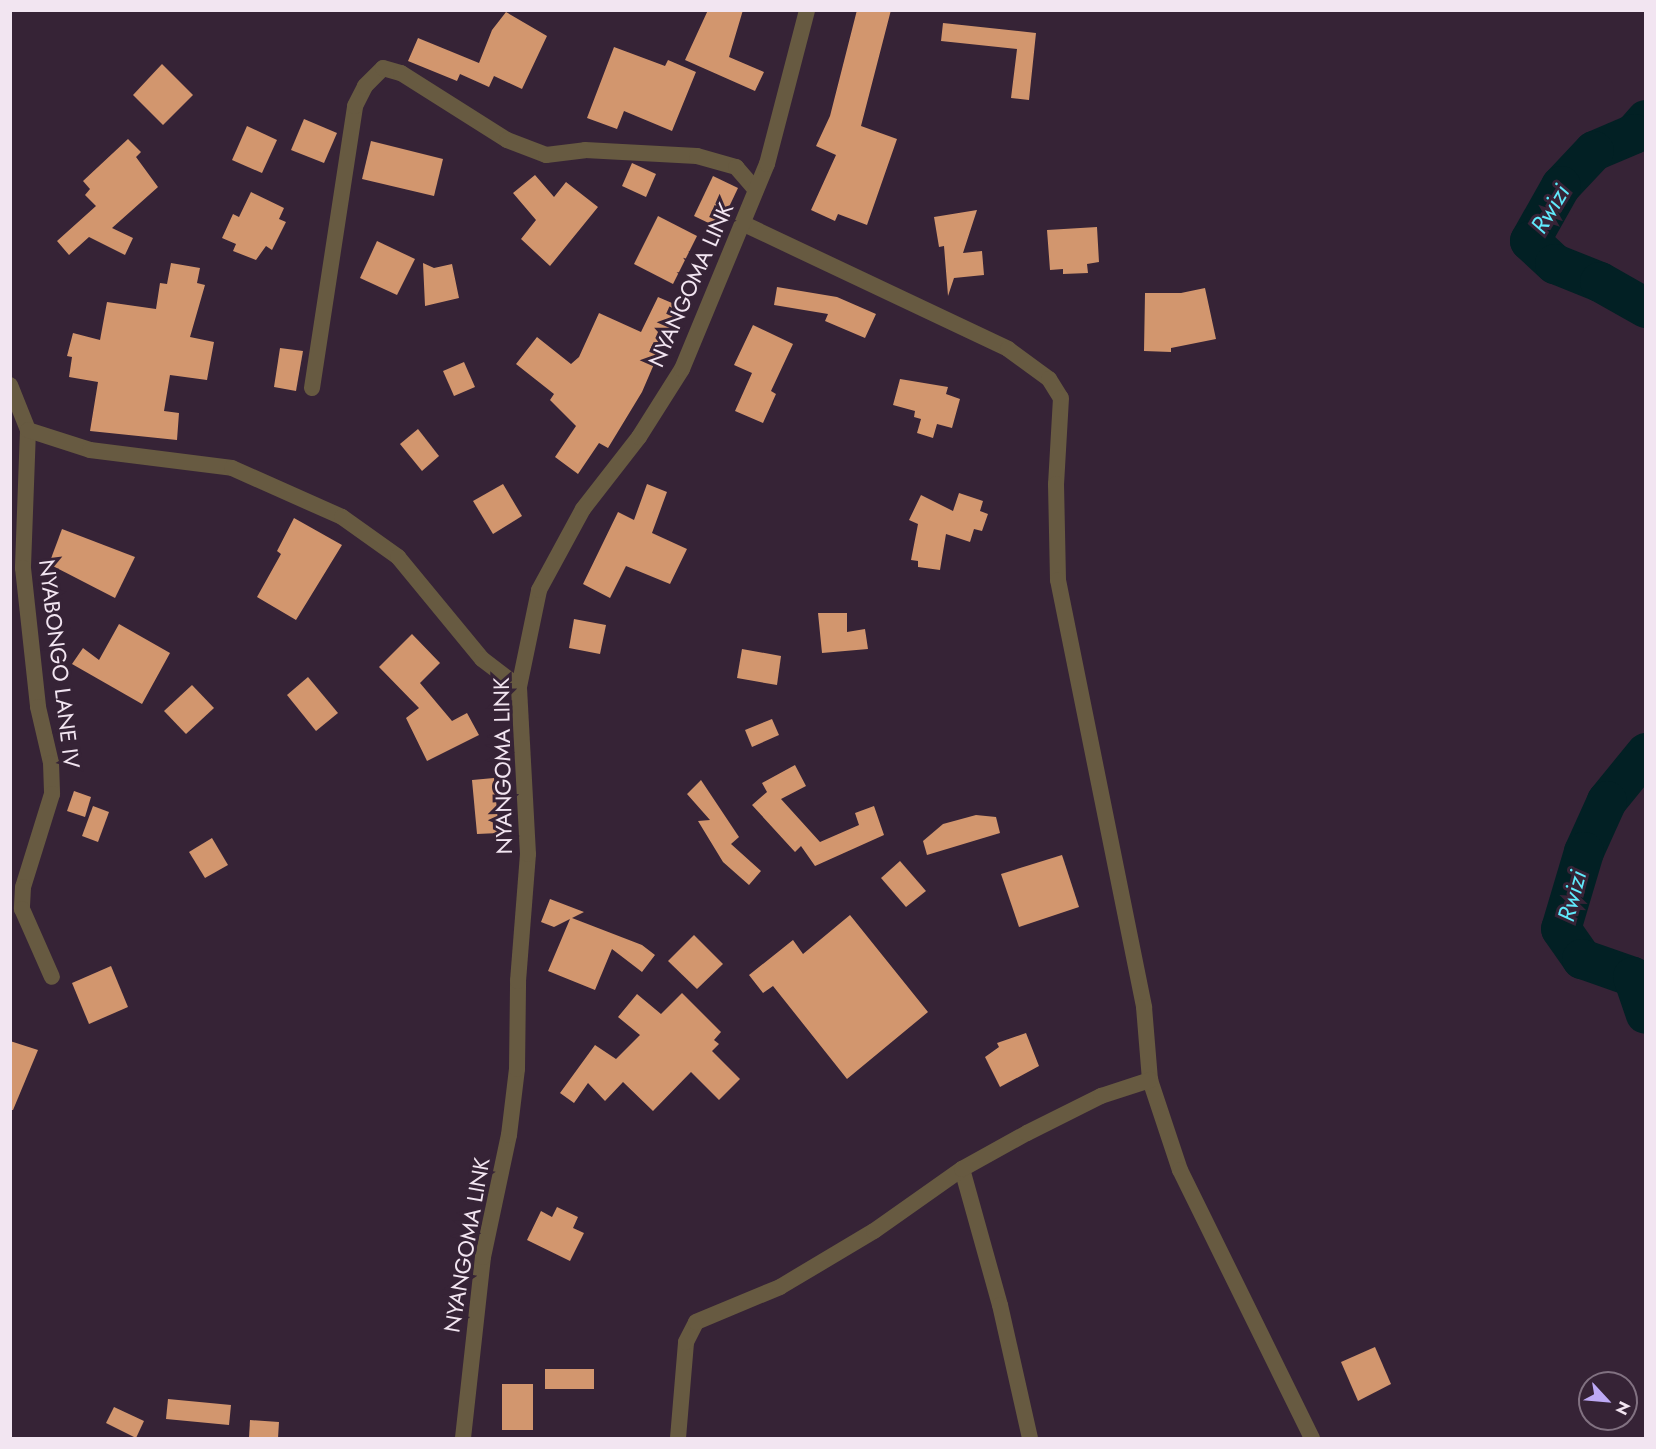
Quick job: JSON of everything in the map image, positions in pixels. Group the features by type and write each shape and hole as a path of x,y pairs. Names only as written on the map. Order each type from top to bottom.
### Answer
{"street":[{"name":"NYANGOMA LINK","path":"463,1438 483,1257 509,1135 517,1070 518,981 528,854 519,687 539,590 559,549 682,369 767,164 807,10"},
{"path":"312,388 355,106 365,86 382,68 401,73 507,140 546,155 585,150 696,156 736,167 756,190"},
{"path":"744,224 1008,349 1049,379 1060,398 1056,483 1058,580 1144,1008 1150,1080 1180,1170 1312,1438"},
{"name":"NYABONGO LANE IV","path":"10,385 28,430 22,568 38,706 51,763 52,794 24,887 22,909 52,978"},
{"path":"28,430 90,450 232,468 342,517 398,557 482,659 519,687"},
{"path":"678,1438 686,1342 696,1322 780,1287 874,1231 962,1169 1101,1096 1150,1080"},
{"path":"962,1169 1000,1305 1030,1438"}],"building":[{"path":"708,10 743,10 729,57 764,72 755,91 685,60"},
{"path":"857,10 891,10 861,126 897,139 867,225 838,214 835,221 811,210 836,155 816,146 830,116"},
{"path":"506,12 547,36 522,89 494,76 489,87 460,74 457,81 408,61 418,38 479,63 492,30"},
{"path":"943,23 1036,33 1029,100 1011,98 1017,49 941,41"},
{"path":"614,47 665,66 668,60 696,72 672,131 624,111 617,129 587,118"},
{"path":"162,64 193,95 163,125 133,95"},
{"path":"304,119 337,133 324,163 291,150"},
{"path":"247,126 277,140 262,173 232,160"},
{"path":"128,139 141,152 136,157 158,187 112,228 133,238 125,255 89,237 69,255 57,241 96,206 85,195 90,189 83,181"},
{"path":"371,141 443,159 434,196 362,179"},
{"path":"632,163 656,174 646,197 622,186"},
{"path":"535,175 554,197 566,182 598,207 550,266 521,239 536,220 513,193"},
{"path":"713,176 738,188 719,228 694,216"},
{"path":"251,192 284,208 279,219 286,222 272,250 266,246 256,260 233,251 236,244 222,238 233,214 239,217"},
{"path":"977,210 963,253 982,251 984,275 954,278 948,296 944,246 939,247 934,217"},
{"path":"658,216 697,236 673,284 634,264"},
{"path":"1097,227 1099,262 1087,264 1088,273 1063,274 1063,269 1050,270 1047,230"},
{"path":"377,241 415,259 397,295 360,278"},
{"path":"171,263 200,268 197,283 205,285 190,337 214,342 207,380 170,375 164,411 179,413 177,440 90,431 98,382 69,377 72,357 67,356 73,333 100,340 107,302 156,309 160,283 167,284"},
{"path":"423,263 434,268 452,264 459,298 425,306"},
{"path":"777,287 837,297 876,314 865,338 825,321 828,314 774,305"},
{"path":"1205,288 1216,339 1171,348 1171,352 1144,351 1145,293 1181,293"},
{"path":"658,297 679,306 642,392 608,448 599,443 578,474 555,457 576,426 550,400 554,394 516,364 537,337 571,364 579,357 599,313 641,332"},
{"path":"753,325 793,344 771,391 776,394 763,423 735,411 752,373 734,365"},
{"path":"280,348 303,351 296,391 274,387"},
{"path":"464,362 475,387 454,396 443,371"},
{"path":"900,379 948,387 946,394 960,399 952,428 937,424 933,438 917,433 921,419 914,417 915,411 893,405"},
{"path":"418,429 439,456 422,471 400,444"},
{"path":"503,484 522,516 493,534 473,501"},
{"path":"647,484 667,492 652,533 687,549 670,584 626,566 610,598 583,584 618,512 634,520"},
{"path":"959,493 983,501 980,511 988,514 982,531 974,529 970,542 946,534 940,570 918,567 918,561 911,560 918,524 909,520 921,495 953,511"},
{"path":"294,518 342,545 296,620 257,597 281,554 277,551"},
{"path":"62,529 135,557 115,598 49,564"},
{"path":"818,613 847,613 847,632 865,629 868,649 822,653"},
{"path":"574,619 606,625 600,654 569,648"},
{"path":"119,624 170,653 142,704 72,664 83,648 99,660"},
{"path":"412,634 440,663 420,683 452,721 467,713 479,735 427,761 406,718 419,708 379,667"},
{"path":"742,649 781,656 777,685 737,678"},
{"path":"308,677 338,713 316,731 287,695"},
{"path":"192,685 214,708 186,734 164,711"},
{"path":"772,719 779,735 752,747 745,730"},
{"path":"795,765 806,786 781,799 820,842 859,825 855,813 874,806 884,835 815,866 801,846 795,852 752,805 767,792 762,783"},
{"path":"494,778 499,833 477,834 472,780"},
{"path":"701,780 739,837 731,844 761,871 749,885 723,862 698,821 710,820 687,794"},
{"path":"74,791 91,797 85,817 67,811"},
{"path":"93,806 109,812 98,842 82,836"},
{"path":"976,815 996,817 1000,833 927,855 923,841 943,824"},
{"path":"212,838 228,865 205,878 189,852"},
{"path":"1062,855 1079,907 1019,927 1001,874"},
{"path":"900,861 926,891 906,907 881,878"},
{"path":"550,899 584,912 572,918 642,945 655,955 642,972 612,949 595,990 548,971 570,919 554,927 541,922"},
{"path":"850,915 928,1012 847,1079 773,986 763,993 749,975 793,940 803,954"},
{"path":"694,935 723,964 697,989 668,961"},
{"path":"111,966 128,1007 89,1024 72,983"},
{"path":"682,993 721,1032 714,1040 719,1044 712,1051 740,1079 719,1100 691,1072 653,1111 623,1082 605,1101 588,1083 574,1103 560,1093 595,1045 616,1059 640,1035 618,1017 637,994 661,1014"},
{"path":"1026,1033 1039,1066 1000,1087 985,1057 999,1047 997,1043"},
{"path":"10,1041 38,1050 13,1110 10,1110"},
{"path":"557,1207 578,1217 573,1228 584,1233 570,1261 527,1240 541,1211 552,1217"},
{"path":"1375,1347 1391,1384 1358,1401 1341,1362"},
{"path":"545,1369 594,1369 594,1389 545,1389"},
{"path":"502,1384 533,1384 533,1430 502,1430"},
{"path":"168,1399 231,1405 229,1425 166,1419"},
{"path":"114,1407 144,1421 136,1438 106,1423"},
{"path":"250,1420 279,1422 278,1438 249,1438"}],"waterway":[{"name":"Rwizi","path":"1646,120 1634,134 1594,151 1561,186 1530,241 1555,264 1600,282 1646,308"},
{"name":"Rwizi","path":"1646,753 1607,801 1584,852 1561,929 1582,959 1633,977 1646,1014"}]}
